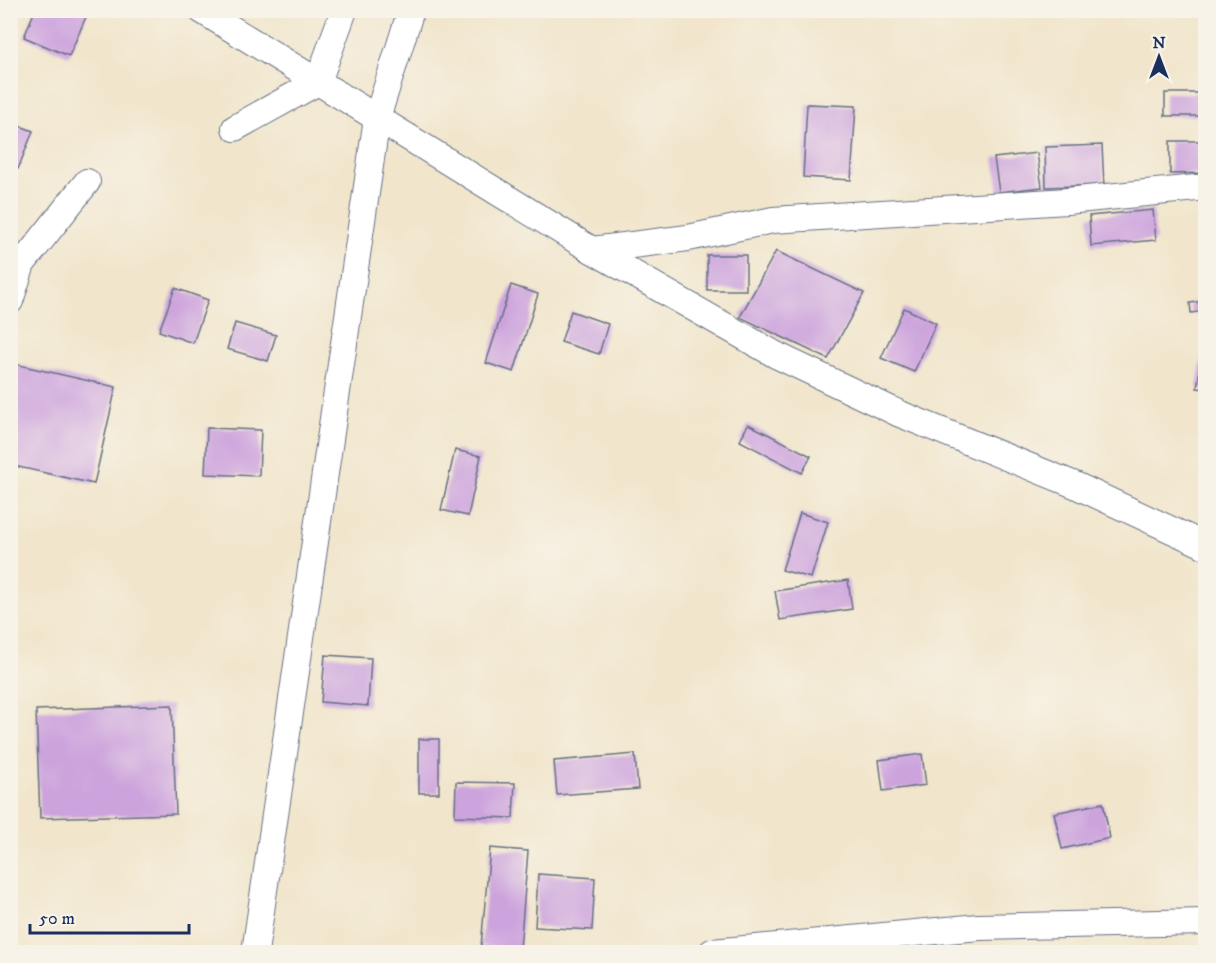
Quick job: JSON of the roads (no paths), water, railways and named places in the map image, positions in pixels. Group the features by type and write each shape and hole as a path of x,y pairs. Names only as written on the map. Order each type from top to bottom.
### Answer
{"street":[{"path":"201,10 592,250 776,355 900,414 1075,485 1206,546"},
{"path":"235,128 318,82 344,10"},
{"path":"255,952 377,118 411,10"},
{"path":"10,301 22,264 87,182"},
{"path":"592,250 688,238 773,220 1067,201 1206,187"},
{"path":"712,952 979,927 1206,922"}]}
